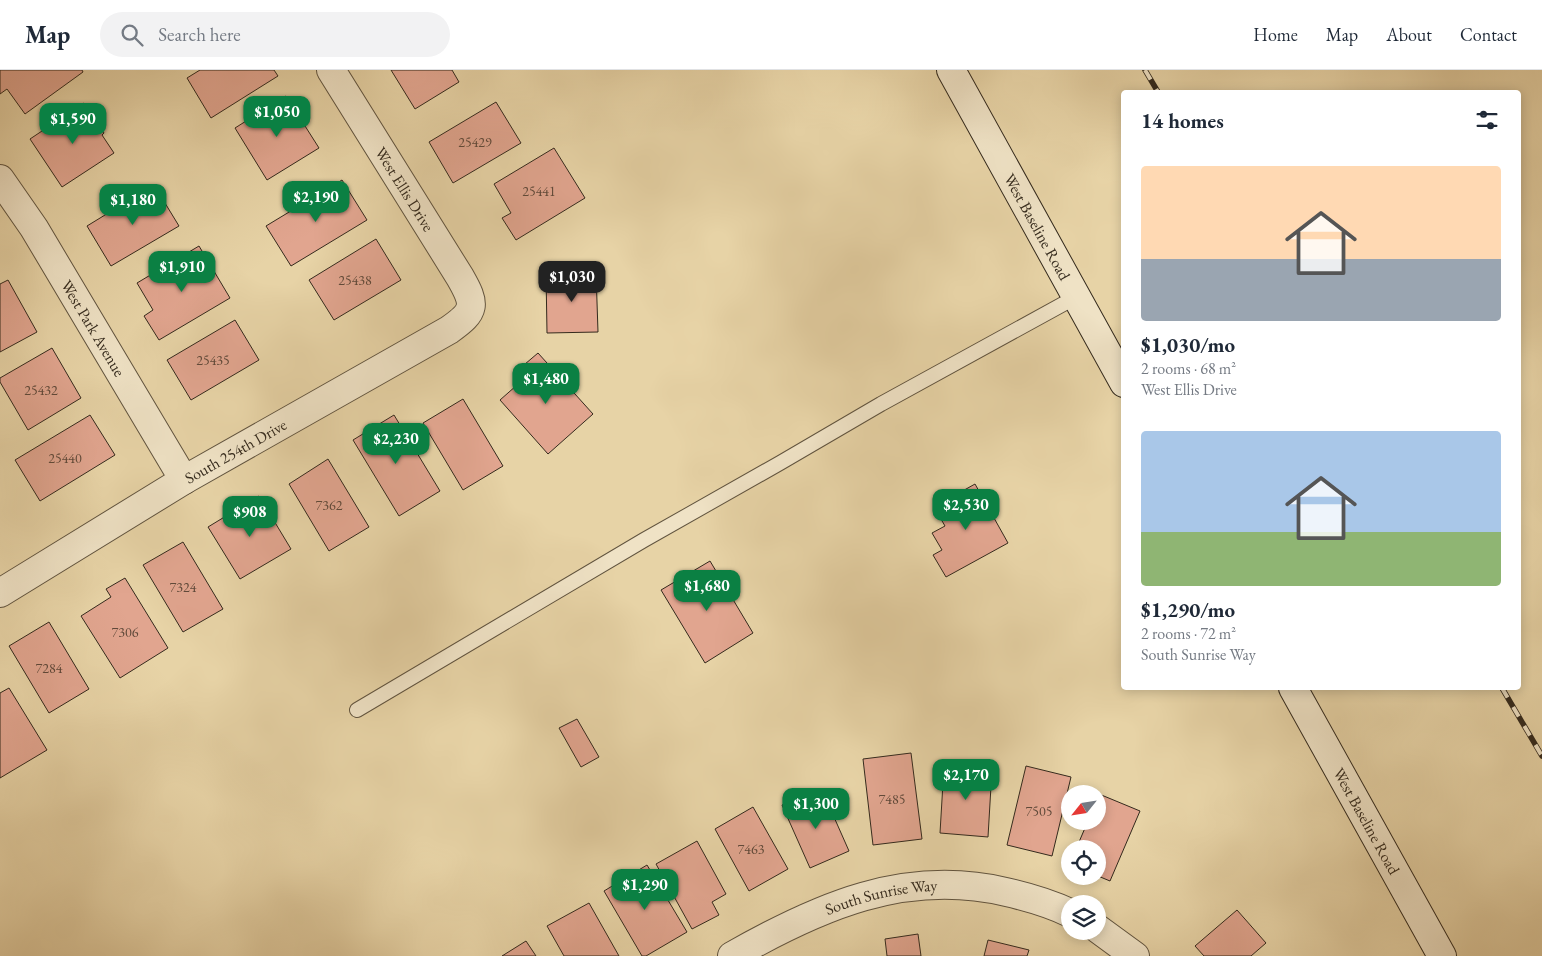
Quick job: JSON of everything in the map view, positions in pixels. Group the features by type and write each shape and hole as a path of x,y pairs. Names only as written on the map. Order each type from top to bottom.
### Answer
{"street":[{"name":"West Ellis Drive","path":"332,70 460,277 471,298 471,310"},
{"name":"West Baseline Road","path":"951,70 1121,378"},
{"name":"West Park Avenue","path":"0,179 34,228 184,480"},
{"name":"South 254th Drive","path":"0,593 184,480 449,330 464,320 471,310"},
{"name":"West Baseline Road","path":"1294,690 1442,956"},
{"name":"South Sunrise Way","path":"732,956 832,906 863,895 925,884 966,884 1041,900 1061,910"},
{"path":"1106,935 1135,956"}],"lane":[{"path":"357,710 644,540 780,464 881,404 1076,296"}],"building":[{"path":"0,70 82,70 83,72 25,114 7,89 0,94"},
{"path":"200,70 274,70 278,76 211,118 187,78"},
{"path":"391,70 452,70 459,82 415,109"},
{"path":"286,96 319,148 267,180 235,128"},
{"path":"496,102 521,143 453,183 429,142"},
{"path":"84,103 104,133 102,135 114,153 62,187 30,139"},
{"path":"554,148 585,198 516,240 502,218 511,213 494,184"},
{"path":"342,180 367,220 291,266 266,226"},
{"path":"154,185 179,226 111,266 87,226"},
{"path":"376,239 401,280 334,320 309,280"},
{"path":"199,246 230,298 159,340 144,316 153,310 137,283"},
{"path":"596,272 598,332 547,333 546,273"},
{"path":"8,280 37,332 0,352 0,284"},
{"path":"235,320 259,360 191,400 167,360"},
{"path":"52,348 81,398 28,430 0,382 0,378"},
{"path":"538,353 593,414 548,454 500,400 525,378 518,370"},
{"path":"463,399 503,466 463,490 423,423"},
{"path":"90,415 115,455 40,501 15,460"},
{"path":"394,415 440,491 399,516 353,440"},
{"path":"328,459 369,527 329,551 289,484"},
{"path":"975,484 1008,543 946,577 933,555 942,550 932,533 945,526 934,507"},
{"path":"259,496 291,549 240,579 208,527"},
{"path":"183,542 223,609 183,632 143,565"},
{"path":"710,561 753,633 705,663 661,590"},
{"path":"125,578 168,648 120,678 81,616 111,597 106,589"},
{"path":"49,622 89,689 49,713 9,646"},
{"path":"9,688 47,750 0,778 0,693"},
{"path":"577,719 599,757 581,767 559,728"},
{"path":"911,753 922,839 873,845 863,759"},
{"path":"944,766 992,769 988,837 940,833"},
{"path":"1026,766 1071,777 1069,785 1061,785 1061,819 1052,856 1007,845"},
{"path":"806,795 811,806 826,799 849,851 810,868 782,805"},
{"path":"1106,797 1140,811 1110,881 1106,879 1106,840 1080,840 1084,830 1106,830"},
{"path":"753,807 788,869 749,891 715,829"},
{"path":"697,841 726,894 712,902 719,915 692,929 656,864"},
{"path":"647,865 687,932 646,956 642,956 604,891"},
{"path":"589,903 619,956 564,956 547,926"},
{"path":"1237,910 1266,943 1251,956 1204,956 1195,946"},
{"path":"918,934 921,956 887,956 885,939"},
{"path":"988,940 1029,950 1027,956 984,956"},
{"path":"526,941 536,956 502,956"}],"railway":[{"path":"1145,70 1157,90"},
{"path":"1503,690 1542,756"}]}
